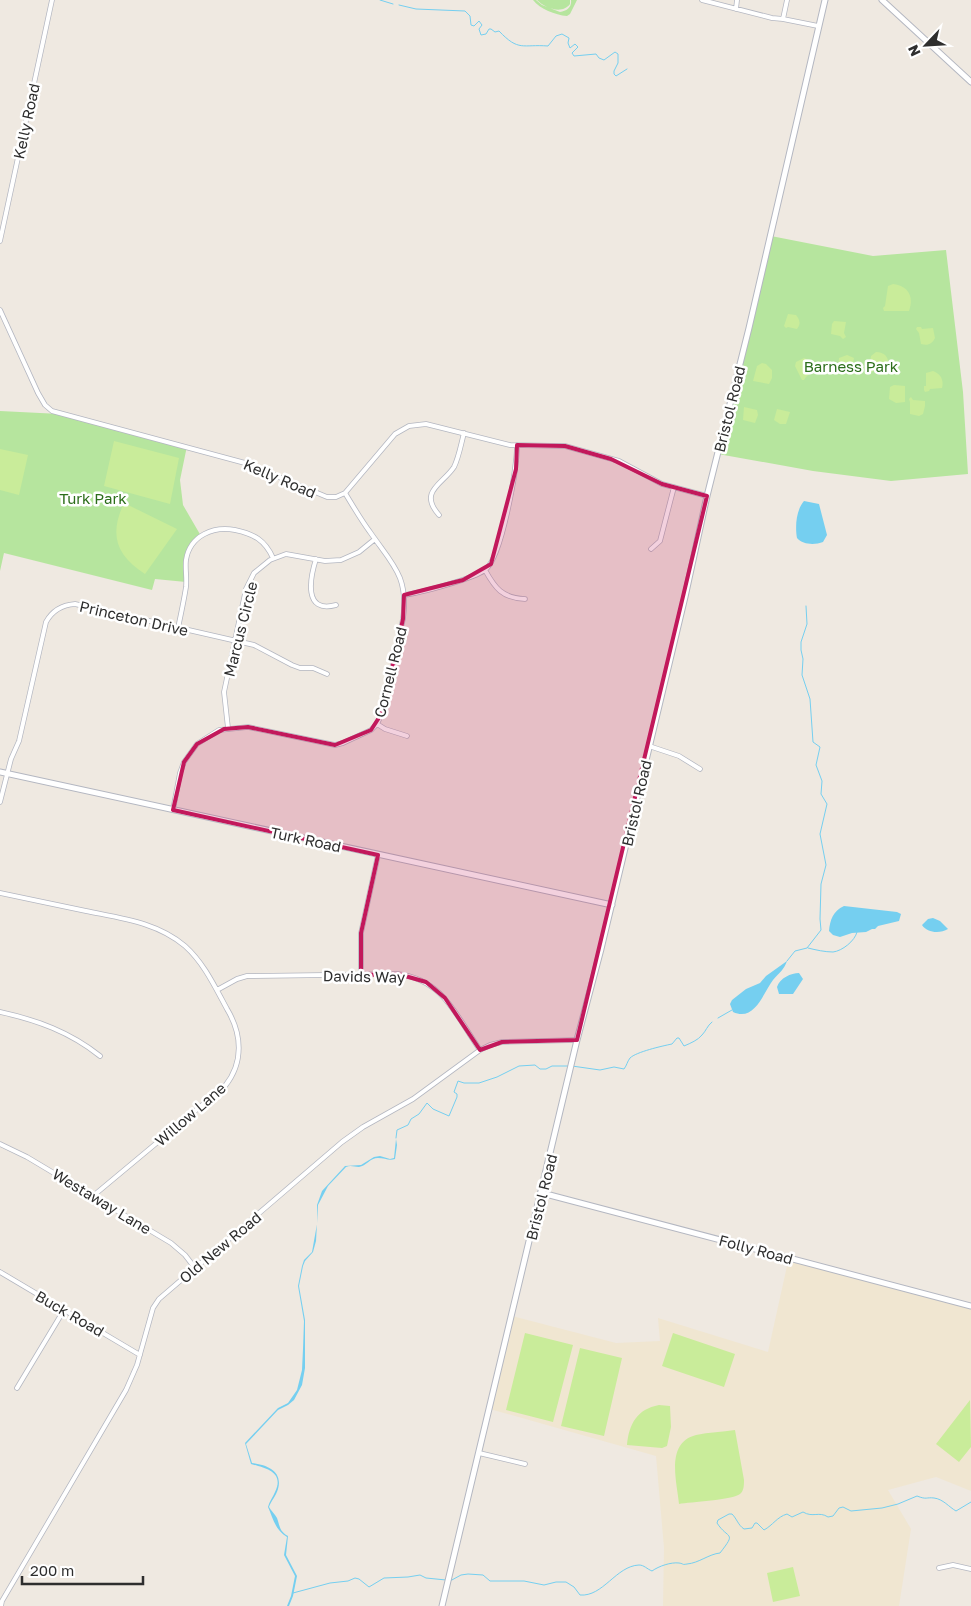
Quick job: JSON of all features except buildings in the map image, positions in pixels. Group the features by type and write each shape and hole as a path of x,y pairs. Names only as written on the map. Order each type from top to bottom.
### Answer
{"main road":[{"name":"Bristol Road","path":"442,1606 577,1040 612,906 685,597 706,496 771,236 825,0"},
{"path":"882,0 971,82"},
{"name":"Turk Road","path":"0,772 612,906"},
{"name":"Folly Road","path":"542,1193 971,1306"}],"street":[{"name":"Kelly Road","path":"0,241 52,0"},
{"path":"702,0 772,18 783,18 818,26"},
{"path":"736,9 737,0"},
{"path":"783,18 787,0"},
{"name":"Kelly Road","path":"0,310 38,393 45,405 52,411 245,462 327,497 345,493"},
{"path":"345,493 391,437 404,428 415,424 426,424 517,445 565,446 611,458 626,464 657,482 706,496"},
{"path":"438,515 432,507 430,500 433,490 454,467 464,433"},
{"path":"404,595 463,580 485,570 494,560 516,469 517,445"},
{"path":"650,549 660,541 674,487"},
{"name":"Cornell Road","path":"173,810 182,767 192,750 208,736 219,730 228,728 257,729 335,745 367,732 377,724 382,713 403,619 404,595 397,570 345,493"},
{"path":"178,628 186,585 186,558 189,550 201,536 217,529 226,528 248,532 264,542 273,558 286,554 330,562 341,560 359,552 375,539"},
{"name":"Marcus Circle","path":"228,728 224,692 249,581 260,567 273,558"},
{"path":"316,559 310,576 311,593 316,602 325,607 336,605"},
{"path":"485,570 499,591 514,599 525,599"},
{"name":"Princeton Drive","path":"8,774 11,759 18,745 46,622 50,615 61,607 75,604 254,645 296,667 313,668 327,674"},
{"path":"377,724 385,729 407,736"},
{"path":"649,746 679,756 700,769"},
{"path":"0,802 8,774"},
{"path":"361,975 361,933 378,855"},
{"name":"Willow Lane","path":"0,893 142,924 162,931 177,940 202,966 234,1019 239,1039 238,1061 229,1080 218,1092 93,1196"},
{"name":"Davids Way","path":"217,990 237,979 247,976 398,974 411,976 426,982 445,998 480,1050"},
{"path":"0,1012 43,1023 64,1033 100,1056"},
{"name":"Old New Road","path":"1,1606 25,1560 126,1390 140,1355 156,1304 342,1142 363,1127 413,1099 480,1050 502,1042 577,1040"},
{"name":"Westaway Lane","path":"0,1144 27,1157 171,1243 196,1268"},
{"name":"Buck Road","path":"0,1272 140,1355"},
{"path":"18,1388 64,1310"},
{"path":"479,1453 524,1464"},
{"path":"939,1568 953,1565 971,1569"}],"highlighted area":[{"path":"517,445 565,446 611,459 662,484 707,496 577,1040 502,1042 480,1050 445,998 426,982 398,974 361,975 361,933 378,855 173,810 184,762 197,744 224,729 248,727 335,745 371,730 382,713 403,619 404,595 463,580 491,564 516,469"}],"shaded area":[{"path":"789,1257 971,1306 971,1491 936,1477 888,1490 911,1529 899,1606 663,1606 664,1548 656,1456 490,1409 512,1316 616,1343 660,1341 658,1318 768,1352"}],"green space":[{"path":"533,0 560,12 569,8 571,0 577,0 567,16 548,11"},
{"path":"537,0 570,0 570,4 558,10 544,6"},
{"name":"Barness Park","path":"771,236 873,256 946,250 963,392 968,474 891,481 813,471 718,454"},
{"path":"893,284 903,287 909,293 911,301 909,311 884,311 888,286"},
{"path":"788,314 796,315 799,320 797,329 784,326"},
{"path":"834,321 846,322 844,333 846,337 843,339 840,336 831,334"},
{"path":"917,327 922,329 933,328 935,338 933,342 928,345 921,344"},
{"path":"876,352 885,355 888,369 875,370 870,373 866,368 870,363 871,356"},
{"path":"847,355 854,358 852,368 854,371 851,373 838,368 839,358"},
{"path":"804,358 811,361 815,369 802,380 795,366 796,362"},
{"path":"762,363 772,370 772,378 769,384 753,381 757,366"},
{"path":"933,371 941,378 943,382 942,388 930,389 925,392 926,373"},
{"path":"894,385 905,386 905,402 896,403 889,399 890,387"},
{"path":"911,397 913,400 925,401 923,414 919,416 910,414 909,399"},
{"path":"744,407 757,410 758,415 755,423 743,420"},
{"path":"777,409 790,412 786,424 780,424 774,420"},
{"name":"Turk Park","path":"0,411 60,414 187,446 180,480 183,505 201,536 190,552 187,563 186,582 155,579 152,590 4,553 0,571"},
{"path":"114,441 179,458 170,504 104,486"},
{"path":"0,449 28,455 19,495 0,490"},
{"path":"124,503 177,529 145,574 127,559 118,543 116,535 117,525"},
{"path":"525,1333 573,1345 553,1422 506,1410"},
{"path":"673,1333 735,1354 724,1387 662,1366"},
{"path":"580,1348 622,1358 604,1436 561,1426"},
{"path":"970,1400 971,1447 959,1462 936,1444"},
{"path":"659,1405 670,1406 671,1427 667,1446 662,1448 627,1445 632,1424 640,1414 651,1407"},
{"path":"735,1430 744,1480 744,1488 741,1493 729,1498 679,1504 675,1464 680,1446 686,1439 696,1435"},
{"path":"793,1567 800,1596 773,1602 767,1573"}],"water":[{"path":"804,501 819,504 827,535 823,542 809,544 797,538 797,519 799,509"},
{"path":"844,906 901,914 899,921 878,926 866,932 852,933 840,937 833,935 829,931 829,927 835,913"},
{"path":"933,918 940,921 948,929 934,932 924,928 922,925 928,919"},
{"path":"787,961 753,1010 741,1014 733,1012 730,1004 732,1000 746,989 760,983 766,976"},
{"path":"799,973 803,979 793,994 779,994 777,987 781,981 789,975"},
{"path":"396,1139 395,1159 391,1160 375,1158 359,1167 346,1167 328,1186 318,1205 317,1223 317,1205 322,1191 345,1166 361,1165 374,1157 380,1156 390,1159 394,1158"},
{"path":"317,1224 313,1252 305,1261 299,1286 305,1320 305,1368 302,1385 294,1400 278,1410 246,1444 252,1463 268,1467 276,1473 278,1478 278,1489 269,1507 277,1518 281,1530 288,1536 286,1555 297,1576 293,1596 289,1606 287,1606 295,1576 284,1555 287,1537 277,1527 268,1507 275,1492 277,1480 272,1472 251,1464 245,1443 278,1408 288,1403 297,1390 302,1370 304,1321 298,1286 304,1260 312,1252"}],"waterway":[{"path":"380,0 393,4"},
{"path":"399,5 416,9 465,11 470,16 471,25 474,26 479,21 482,25 479,29 481,35 486,34 489,29 495,32 499,31 511,42 521,46 548,46 556,36 562,34 569,38 570,48 575,44 578,47 572,53 574,56 596,54 604,60 615,52 618,54 618,63 614,74 616,76 627,69"},
{"path":"787,961 795,951 807,948 821,930 821,884 826,865 820,834 827,804 821,794 822,781 816,765 820,747 813,742 810,699 802,675 801,642 807,624 806,606"},
{"path":"808,948 827,952 837,951 851,942 857,932"},
{"path":"718,1018 732,1010"},
{"path":"572,1066 600,1070 614,1067 624,1069 633,1056 672,1044 677,1038 679,1038 684,1046 694,1041 700,1037 712,1022"},
{"path":"396,1138 397,1130 408,1125 411,1119 419,1114 427,1103 433,1109 449,1116 457,1097 457,1094 454,1092 458,1081 479,1083 497,1077 519,1066 535,1065 540,1069 552,1066 568,1066"},
{"path":"450,1581 461,1575 468,1574 483,1575 490,1581 524,1581 544,1585 566,1582 574,1587 580,1595 588,1594 603,1587 623,1570 631,1567 641,1565 652,1571 669,1564 691,1563 720,1553 729,1536 717,1523 718,1520 729,1514 732,1514 744,1529 752,1528 757,1523 764,1530 780,1517 787,1514 792,1517 803,1512 828,1517 833,1516 839,1508 843,1507 851,1511 882,1508 917,1496 943,1501 956,1511 971,1502"},
{"path":"293,1593 355,1578 369,1587 384,1578 420,1575 426,1578 446,1580"}]}
